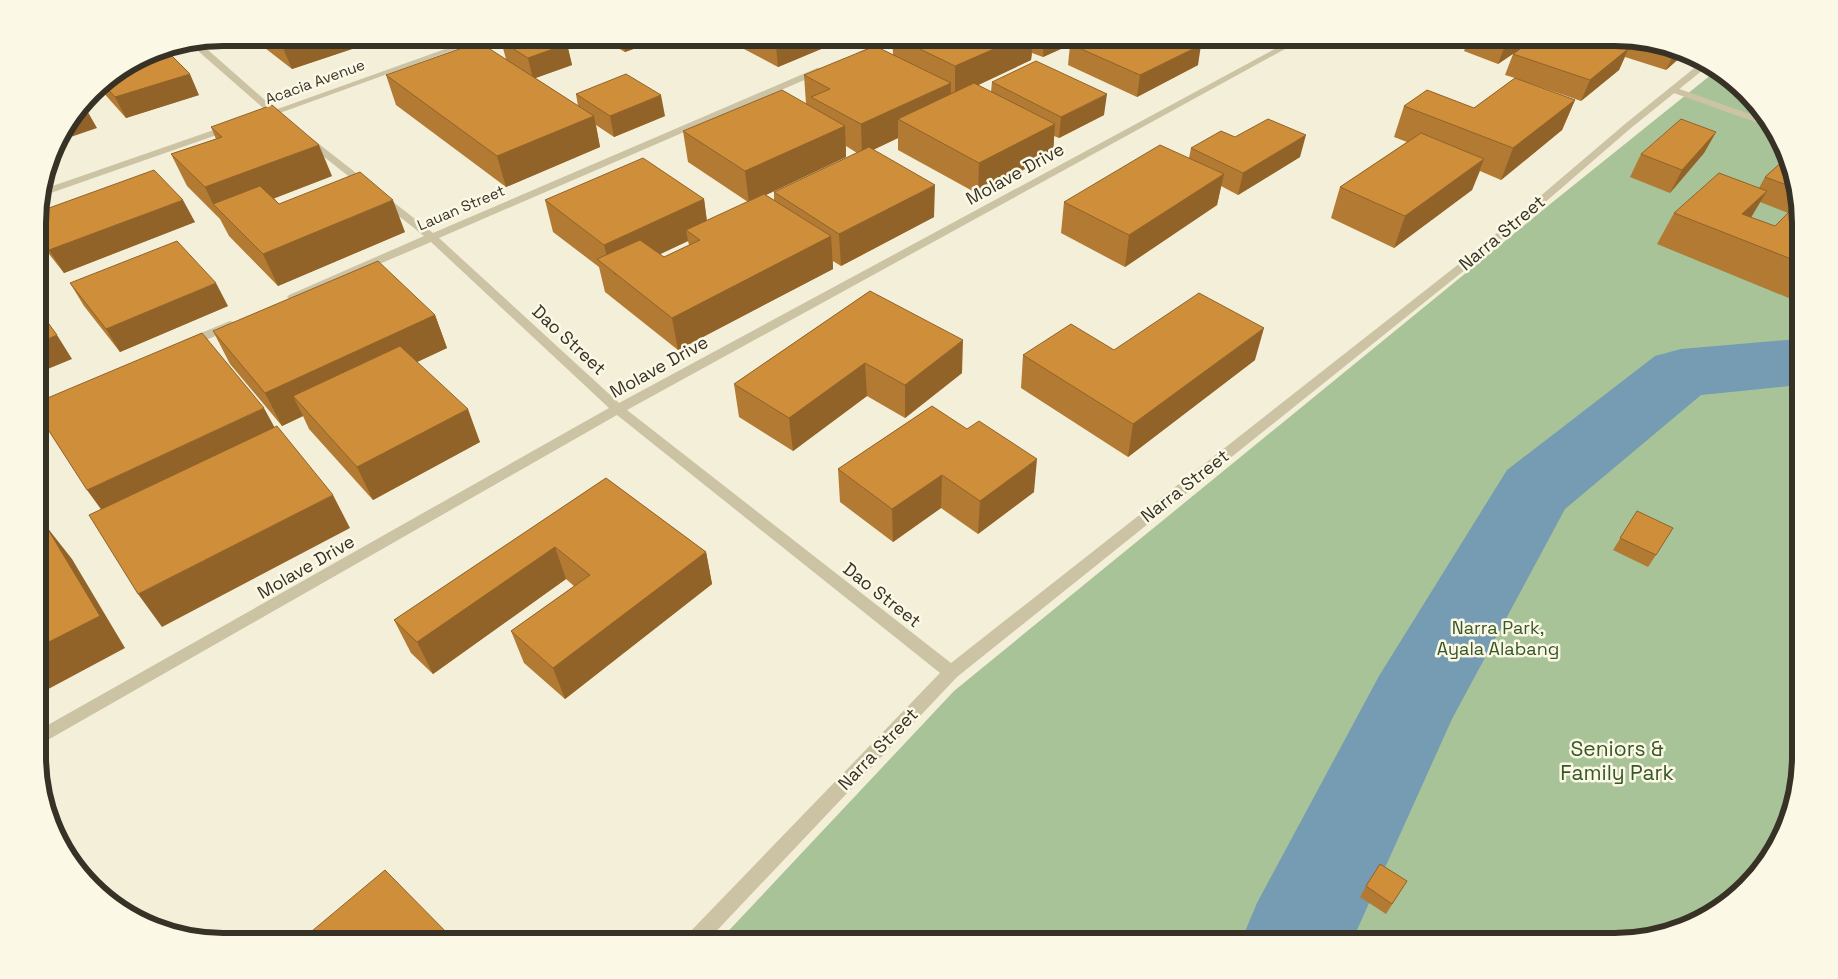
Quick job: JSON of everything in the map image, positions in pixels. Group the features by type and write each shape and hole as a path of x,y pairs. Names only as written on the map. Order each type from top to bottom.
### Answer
{"street":[{"name":"Acacia Avenue","path":"255,119 460,46"},
{"path":"851,57 877,46"},
{"name":"Molave Drive","path":"46,734 618,409 1286,46"},
{"name":"Dao Street","path":"200,48 292,127 432,237 618,409 951,672"},
{"name":"Lauan Street","path":"285,300 832,65"},
{"name":"Narra Street","path":"703,933 951,672 1487,246 1628,126 1700,68"},
{"path":"1674,90 1758,120"},
{"path":"50,191 237,125"},
{"path":"176,348 240,320"}],"green space":[{"name":"Narra Park, Ayala Alabang","path":"1711,75 1740,98 1762,125 1778,156 1786,178 1792,224 1792,755 1786,801 1773,834 1762,854 1731,889 1713,903 1682,919 1660,927 1614,933 727,933 954,691"}],"building":[{"path":"468,46 485,46 594,116 497,156 386,75"},
{"path":"509,46 561,46 528,58"},
{"path":"875,46 951,83 861,124 811,97 830,89 804,75"},
{"path":"914,46 1001,46 955,66"},
{"path":"1075,46 1199,46 1140,75"},
{"path":"1524,46 1614,46 1628,49 1590,80 1513,54"},
{"path":"171,55 190,74 115,97 108,89 125,76 145,65"},
{"path":"1036,61 1107,94 1061,117 992,82"},
{"path":"626,74 661,95 610,116 576,94"},
{"path":"1515,78 1575,100 1513,148 1404,106 1427,90 1474,108"},
{"path":"974,83 1055,124 979,163 898,119"},
{"path":"782,90 845,126 745,171 683,131"},
{"path":"272,105 319,145 205,187 171,154 222,137 211,127"},
{"path":"1268,119 1306,135 1243,173 1191,148 1221,131 1235,137"},
{"path":"1681,119 1716,132 1682,170 1641,154"},
{"path":"1421,133 1484,159 1405,216 1340,187"},
{"path":"1160,145 1224,174 1129,235 1064,202"},
{"path":"869,147 935,185 839,234 774,192"},
{"path":"643,158 704,199 604,245 545,200"},
{"path":"1781,163 1787,185 1765,177"},
{"path":"154,170 183,200 49,250 47,247 47,209"},
{"path":"360,172 393,200 263,254 213,204 260,186 279,204"},
{"path":"1719,173 1767,191 1742,214 1775,226 1791,210 1792,259 1674,213"},
{"path":"764,194 831,236 672,318 597,259 640,240 664,257 700,240 686,230"},
{"path":"177,241 216,283 106,329 70,283"},
{"path":"378,261 435,315 265,393 213,331"},
{"path":"870,291 963,340 905,385 865,363 789,418 734,384"},
{"path":"1199,293 1264,328 1133,424 1023,355 1071,324 1114,350"},
{"path":"47,321 57,335 47,339"},
{"path":"202,333 264,408 87,490 47,427 47,398"},
{"path":"400,346 468,409 357,467 293,396"},
{"path":"932,406 967,429 979,421 1037,459 980,501 942,475 892,509 838,469"},
{"path":"277,426 333,495 138,594 89,515"},
{"path":"606,478 706,552 553,668 511,631 590,575 555,547 417,642 394,620"},
{"path":"1637,511 1673,528 1656,555 1620,538"},
{"path":"46,527 100,616 46,643"},
{"path":"1380,864 1407,881 1392,904 1366,886"},
{"path":"385,870 447,933 310,933"}],"waterway":[{"path":"1300,933 1412,704 1535,490 1681,373 1792,363"}],"park label":[{"name":"Seniors & Family Park","path":"1617,761"}]}
